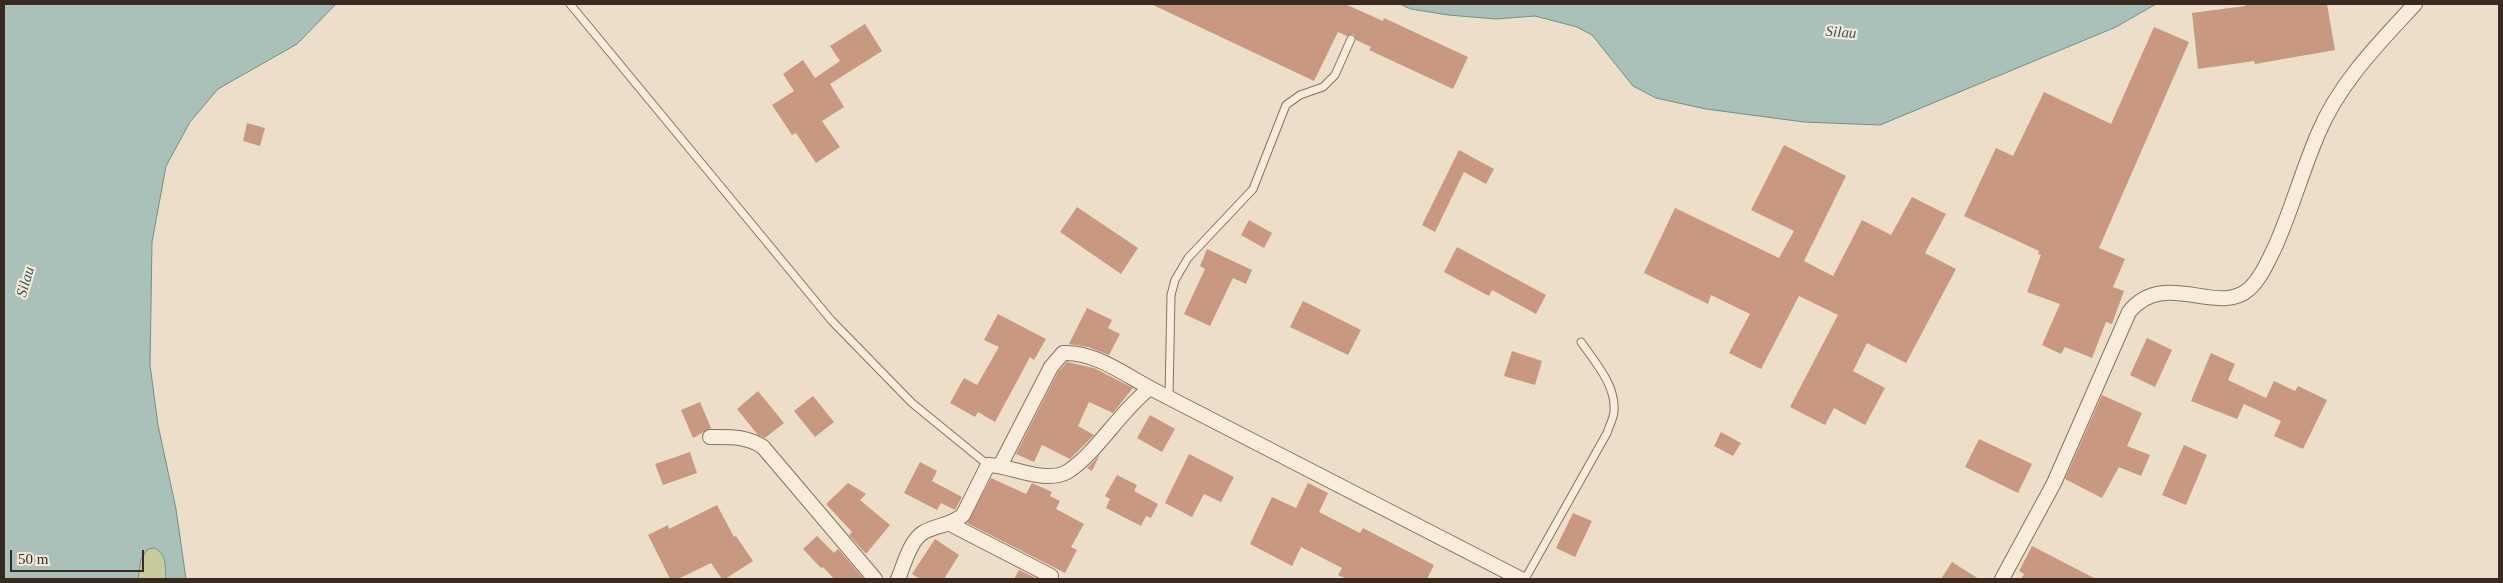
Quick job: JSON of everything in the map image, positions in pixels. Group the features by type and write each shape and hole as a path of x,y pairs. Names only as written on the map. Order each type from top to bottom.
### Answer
{"street":[{"path":"2002,579 2054,483 2129,312 2138,301 2149,295 2164,292 2223,298 2238,296 2248,290 2268,262 2292,208 2318,132 2362,62 2415,4"},
{"path":"898,579 918,538 923,532 950,524 963,515 1051,366 1063,353 1074,352 1102,362 1520,579"},
{"path":"994,465 1029,474 1049,476 1065,474 1079,463 1129,407 1150,388"},
{"path":"710,437 740,437 751,440 763,448 875,579"},
{"path":"950,524 1051,576"}],"lane":[{"path":"570,4 831,320 912,403 994,465"},
{"path":"1169,397 1171,296 1175,280 1188,258 1253,189 1286,105 1300,95 1323,87 1335,75 1351,40"},
{"path":"1525,579 1606,433 1615,413 1613,396 1606,379 1581,342"}],"green space":[{"path":"148,548 155,548 161,554 164,561 166,579 138,579 141,559"}],"water":[{"name":"Silau","path":"4,4 336,4 297,44 218,89 190,122 166,166 152,242 150,365 158,425 176,509 186,579 166,579 162,554 155,548 148,549 141,559 138,579 4,579"},
{"name":"Silau","path":"1400,4 2156,4 2116,27 1880,125 1804,122 1706,109 1656,98 1633,86 1592,35 1577,27 1535,16 1496,19 1448,15 1411,9"}],"building":[{"path":"1151,4 1345,4 1383,21 1384,18 1468,57 1453,89 1369,50 1371,47 1356,40 1354,34 1347,36 1338,32 1314,81"},
{"path":"2245,4 2327,4 2335,50 2255,64 2254,61 2198,69 2192,13 2245,6"},
{"path":"865,24 882,51 830,84 844,107 822,121 840,147 816,163 796,133 792,135 772,105 794,91 783,74 803,60 815,78 840,61 830,46"},
{"path":"2154,27 2189,42 2099,248 2125,259 2113,287 2124,291 2112,324 2106,322 2092,358 2065,347 2061,354 2042,345 2060,304 2027,292 2041,255 2038,254 2039,251 1964,216 1996,148 2013,156 2044,92 2111,124"},
{"path":"247,123 265,128 260,146 243,141"},
{"path":"1784,145 1846,176 1804,261 1833,276 1862,220 1891,235 1912,197 1946,214 1925,253 1956,269 1906,363 1867,343 1853,371 1885,388 1865,425 1834,408 1825,425 1790,407 1838,315 1799,296 1761,369 1729,353 1750,314 1711,295 1708,304 1644,273 1675,208 1779,258 1794,231 1751,210"},
{"path":"1459,150 1494,169 1486,184 1464,172 1435,232 1422,225"},
{"path":"1077,207 1138,248 1121,274 1060,232"},
{"path":"1249,220 1272,233 1264,248 1241,235"},
{"path":"1457,247 1546,295 1536,314 1492,290 1489,296 1444,272"},
{"path":"1207,249 1252,270 1246,284 1233,278 1210,326 1184,314 1205,269 1200,266"},
{"path":"1303,301 1361,330 1348,355 1290,327"},
{"path":"1087,308 1112,320 1108,328 1120,334 1109,355 1088,347 1069,344"},
{"path":"998,314 1046,339 1034,360 1030,357 995,422 978,412 975,417 950,403 964,378 977,385 999,347 984,340"},
{"path":"2147,338 2172,350 2155,387 2130,375"},
{"path":"1512,351 1542,361 1535,385 1504,376"},
{"path":"2211,353 2235,364 2228,380 2266,398 2274,381 2295,391 2298,386 2327,400 2303,449 2274,436 2281,421 2244,404 2237,419 2191,401"},
{"path":"1067,362 1094,368 1133,388 1113,413 1089,402 1078,426 1094,435 1070,459 1042,445 1034,462 1016,454 1058,372"},
{"path":"758,391 784,423 765,438 758,435 737,409"},
{"path":"2102,395 2142,413 2127,446 2150,455 2141,476 2119,467 2102,498 2065,479"},
{"path":"813,396 834,422 815,437 794,411"},
{"path":"700,402 711,428 693,438 681,410"},
{"path":"1150,415 1175,429 1162,452 1137,438"},
{"path":"1721,432 1741,443 1733,456 1714,446"},
{"path":"1979,439 2032,464 2018,493 1965,467"},
{"path":"2184,445 2207,455 2186,505 2162,495"},
{"path":"690,452 697,473 663,485 655,464"},
{"path":"1100,454 1092,471 1087,468 1094,461"},
{"path":"1189,454 1234,477 1221,502 1204,494 1192,517 1165,503"},
{"path":"920,462 937,471 932,481 962,497 955,510 941,503 937,510 904,493"},
{"path":"1117,475 1137,485 1134,491 1158,504 1151,518 1146,516 1141,526 1106,508 1110,499 1105,496"},
{"path":"991,478 1026,494 1032,483 1052,492 1050,496 1060,501 1056,509 1084,524 1071,547 1077,550 1065,573 967,523"},
{"path":"848,483 866,494 860,500 890,525 866,554 849,535 852,532 826,504"},
{"path":"1308,483 1328,493 1319,512 1360,533 1363,528 1434,565 1427,579 1347,579 1338,575 1342,568 1301,547 1292,566 1250,544 1272,497 1296,508"},
{"path":"717,505 734,537 736,536 753,561 725,579 722,579 711,563 678,579 670,579 648,535 668,525 669,529"},
{"path":"1573,513 1592,521 1575,557 1556,548"},
{"path":"817,536 834,553 838,549 864,579 834,579 823,567 821,568 803,549"},
{"path":"935,539 959,555 944,579 920,579 912,574"},
{"path":"2032,546 2096,579 2021,579 2024,574 2019,571"},
{"path":"1952,562 1979,579 1941,579"},
{"path":"1019,570 1038,579 1014,579"}]}
